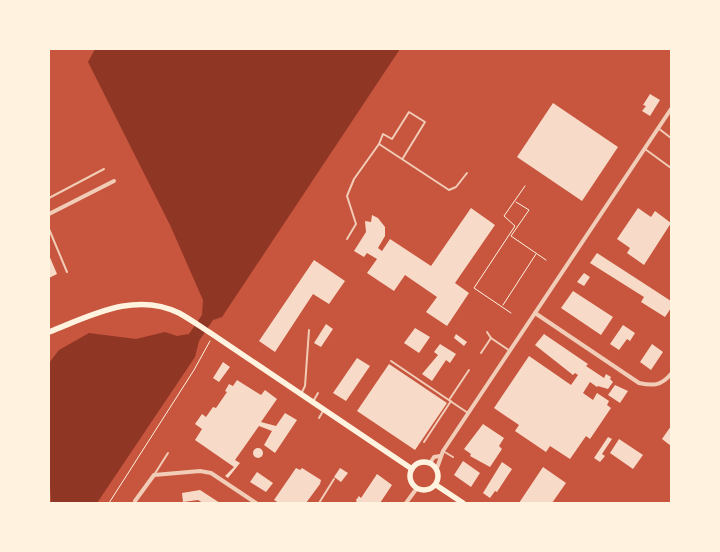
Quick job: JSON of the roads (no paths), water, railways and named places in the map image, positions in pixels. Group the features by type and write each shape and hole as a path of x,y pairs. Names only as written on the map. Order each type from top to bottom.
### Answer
{"main road":[{"path":"49,332 110,308 135,304 166,308 212,334 412,469"},
{"path":"418,463 430,463 437,468 439,477 436,485 425,491 416,488 410,477 412,469 418,463"},
{"path":"436,485 463,503"}],"street":[{"path":"437,468 443,451 671,109"},
{"path":"49,214 114,181"},
{"path":"535,313 638,383 651,386 663,383 671,374"},
{"path":"430,463 434,457 440,456"},
{"path":"135,501 154,475 200,471 211,473 256,503"},
{"path":"406,503 416,488"}],"lane":[{"path":"347,238 356,224 347,196 354,179 379,144 383,134 392,140 410,112 425,122 402,158"},
{"path":"658,128 671,138"},
{"path":"379,144 449,190 456,186 467,173"},
{"path":"645,149 671,168"},
{"path":"49,198 104,169"},
{"path":"49,229 67,272"},
{"path":"301,394 305,386 309,330"},
{"path":"487,332 490,338 510,351"},
{"path":"482,352 490,338"},
{"path":"391,361 468,413"},
{"path":"424,442 469,370"},
{"path":"313,402 318,393"},
{"path":"319,418 324,410"},
{"path":"443,451 453,457"},
{"path":"154,475 168,453"},
{"path":"319,503 334,479"}]}
